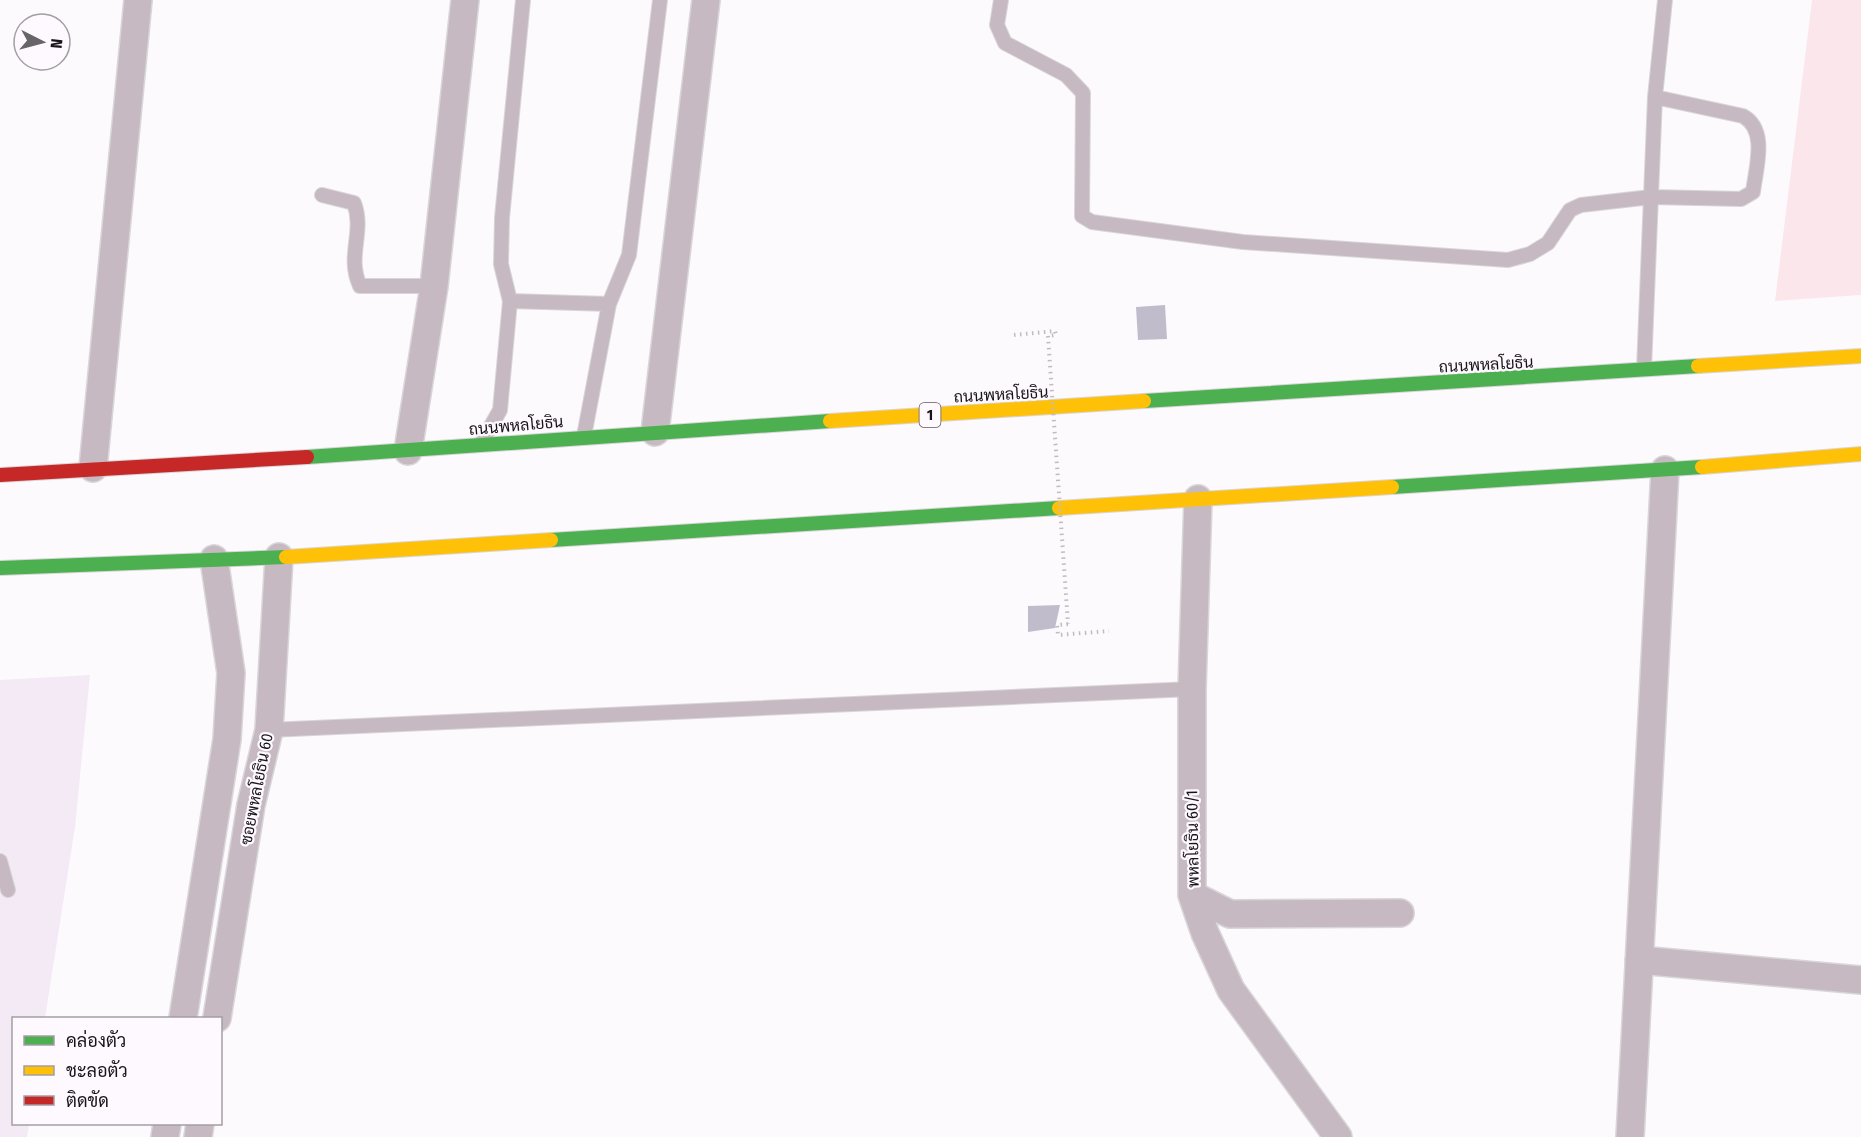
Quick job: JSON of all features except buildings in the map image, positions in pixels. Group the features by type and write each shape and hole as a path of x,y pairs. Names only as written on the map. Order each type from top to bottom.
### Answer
{"main road":[{"name":"ถนนพหลโยธิน","path":"0,475 408,451 584,436 1861,356"},
{"path":"1,568 279,557 1665,470 1861,454"}],"street":[{"path":"93,468 138,0"},
{"path":"408,451 434,286 465,0"},
{"path":"655,432 706,0"},
{"path":"1630,1137 1665,470"},
{"name":"พหลโยธิน 60/1","path":"1198,499 1192,689 1192,895 1205,933 1231,990 1338,1137"},
{"name":"ซอยพหลโยธิน 60","path":"217,1017 251,806 269,730 279,557"},
{"path":"183,1017 227,739 231,673 214,559"},
{"path":"1192,895 1230,914 1400,913"},
{"path":"1639,960 1861,980"}],"lane":[{"path":"481,444 500,410 510,301 501,264 502,218 523,0"},
{"path":"584,436 609,304 629,255 660,0"},
{"path":"1001,0 998,25 1005,43 1066,75 1083,93 1082,216 1092,222 1243,242 1508,260 1530,254 1548,243 1570,210 1575,208 1651,197 1741,199 1748,197 1753,192 1759,134 1752,121 1743,116 1655,97"},
{"path":"1644,371 1655,97 1665,0"},
{"path":"322,195 354,203 359,215 353,271 360,286 434,286"},
{"path":"510,301 609,304"},
{"path":"0,585 1,568"},
{"path":"269,730 1192,689"},
{"path":"0,861 8,890"}],"path":[{"path":"1014,335 1055,333 1048,336 1068,624 1057,625 1058,635 1109,631"}],"shaded area":[{"path":"1812,0 1861,0 1861,295 1775,301"},
{"path":"90,675 75,827 45,1017 12,1017 12,1125 29,1125 27,1137 0,1137 0,680"}],"traffic: fast":[{"path":"1144,401 1698,366"},
{"path":"307,457 830,421"},
{"path":"1392,487 1702,467"},
{"path":"551,540 1059,508"},
{"path":"0,568 286,557"}],"traffic: slow":[{"path":"1698,366 1861,356"},
{"path":"830,421 1144,401"},
{"path":"1702,467 1861,454"},
{"path":"1059,508 1392,487"},
{"path":"286,557 551,540"}],"traffic: jam":[{"path":"0,475 307,457"}]}
